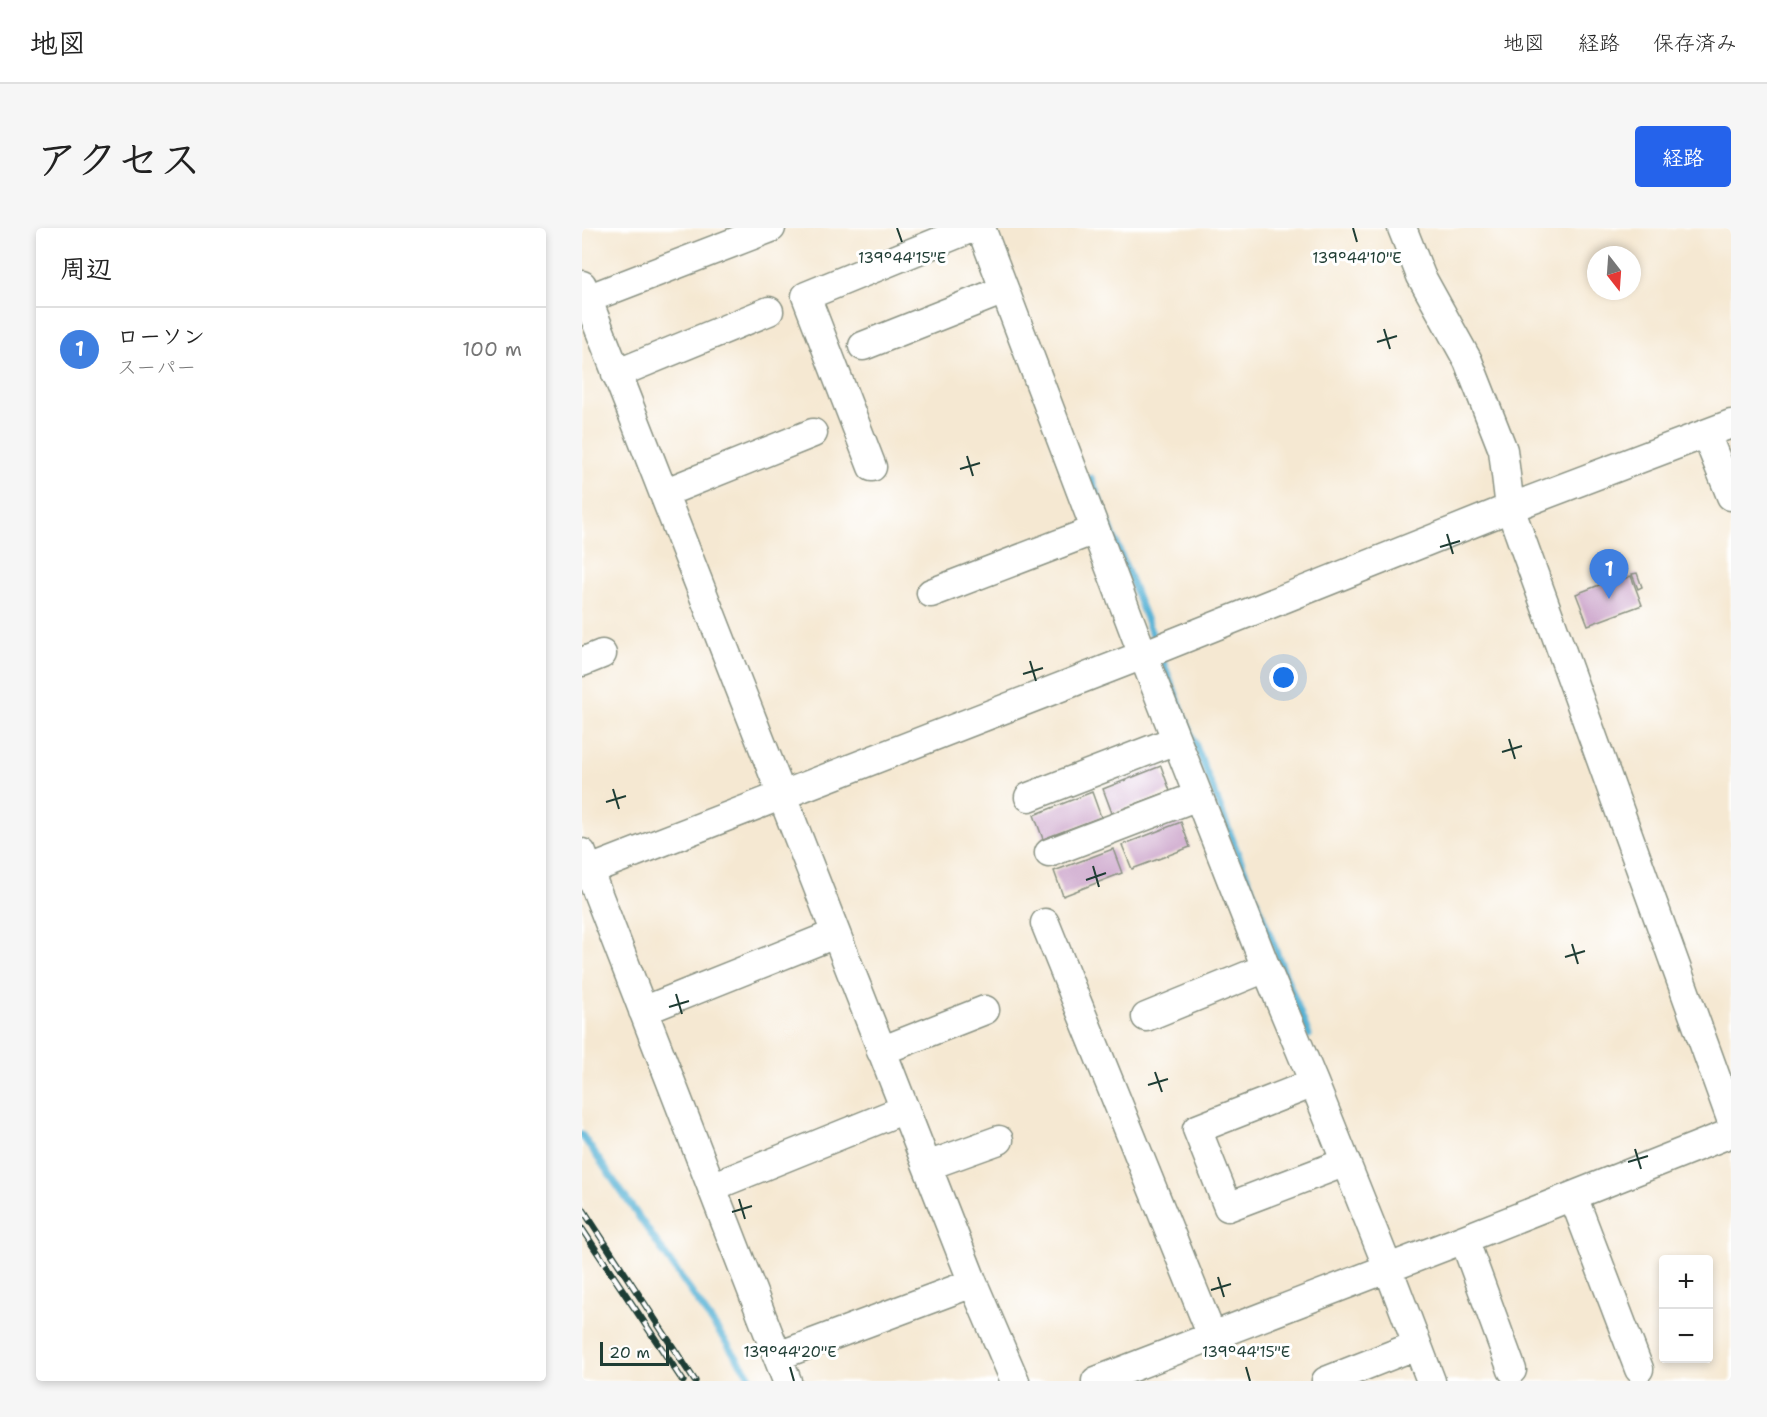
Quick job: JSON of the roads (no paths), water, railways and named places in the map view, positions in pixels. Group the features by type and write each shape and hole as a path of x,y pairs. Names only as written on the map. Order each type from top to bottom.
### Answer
{"street":[{"path":"771,228 584,295 664,493 780,795 973,1283 1015,1381"},
{"path":"872,467 806,296 972,228"},
{"path":"981,228 1176,740 1346,1162 1431,1381"},
{"path":"1402,228 1420,276 1468,361 1503,450 1510,508 1731,1119"},
{"path":"863,346 1004,290"},
{"path":"616,374 770,311"},
{"path":"973,1283 782,1369 584,865 780,795 1143,655 1510,508 1719,429 1731,496"},
{"path":"664,493 813,433"},
{"path":"931,593 1095,530"},
{"path":"1029,797 1176,740"},
{"path":"1049,854 1198,796"},
{"path":"1045,923 1212,1336"},
{"path":"643,1011 835,934"},
{"path":"1146,1017 1266,968"},
{"path":"881,1051 985,1010"},
{"path":"1314,1083 1197,1129 1228,1208 1346,1162"},
{"path":"712,1187 905,1110"},
{"path":"1098,1381 1731,1133"},
{"path":"927,1166 999,1140"},
{"path":"1573,1196 1639,1369"},
{"path":"1464,1239 1512,1370"},
{"path":"1326,1381 1417,1345"}],"waterway":[{"path":"1091,478 1156,644"},
{"path":"1160,654 1309,1035"},
{"path":"582,1135 753,1381"}],"railway":[{"path":"582,1208 695,1381"},
{"path":"582,1229 683,1381"}],"place":[{"name":"ローソン","path":"1609,599"}]}
